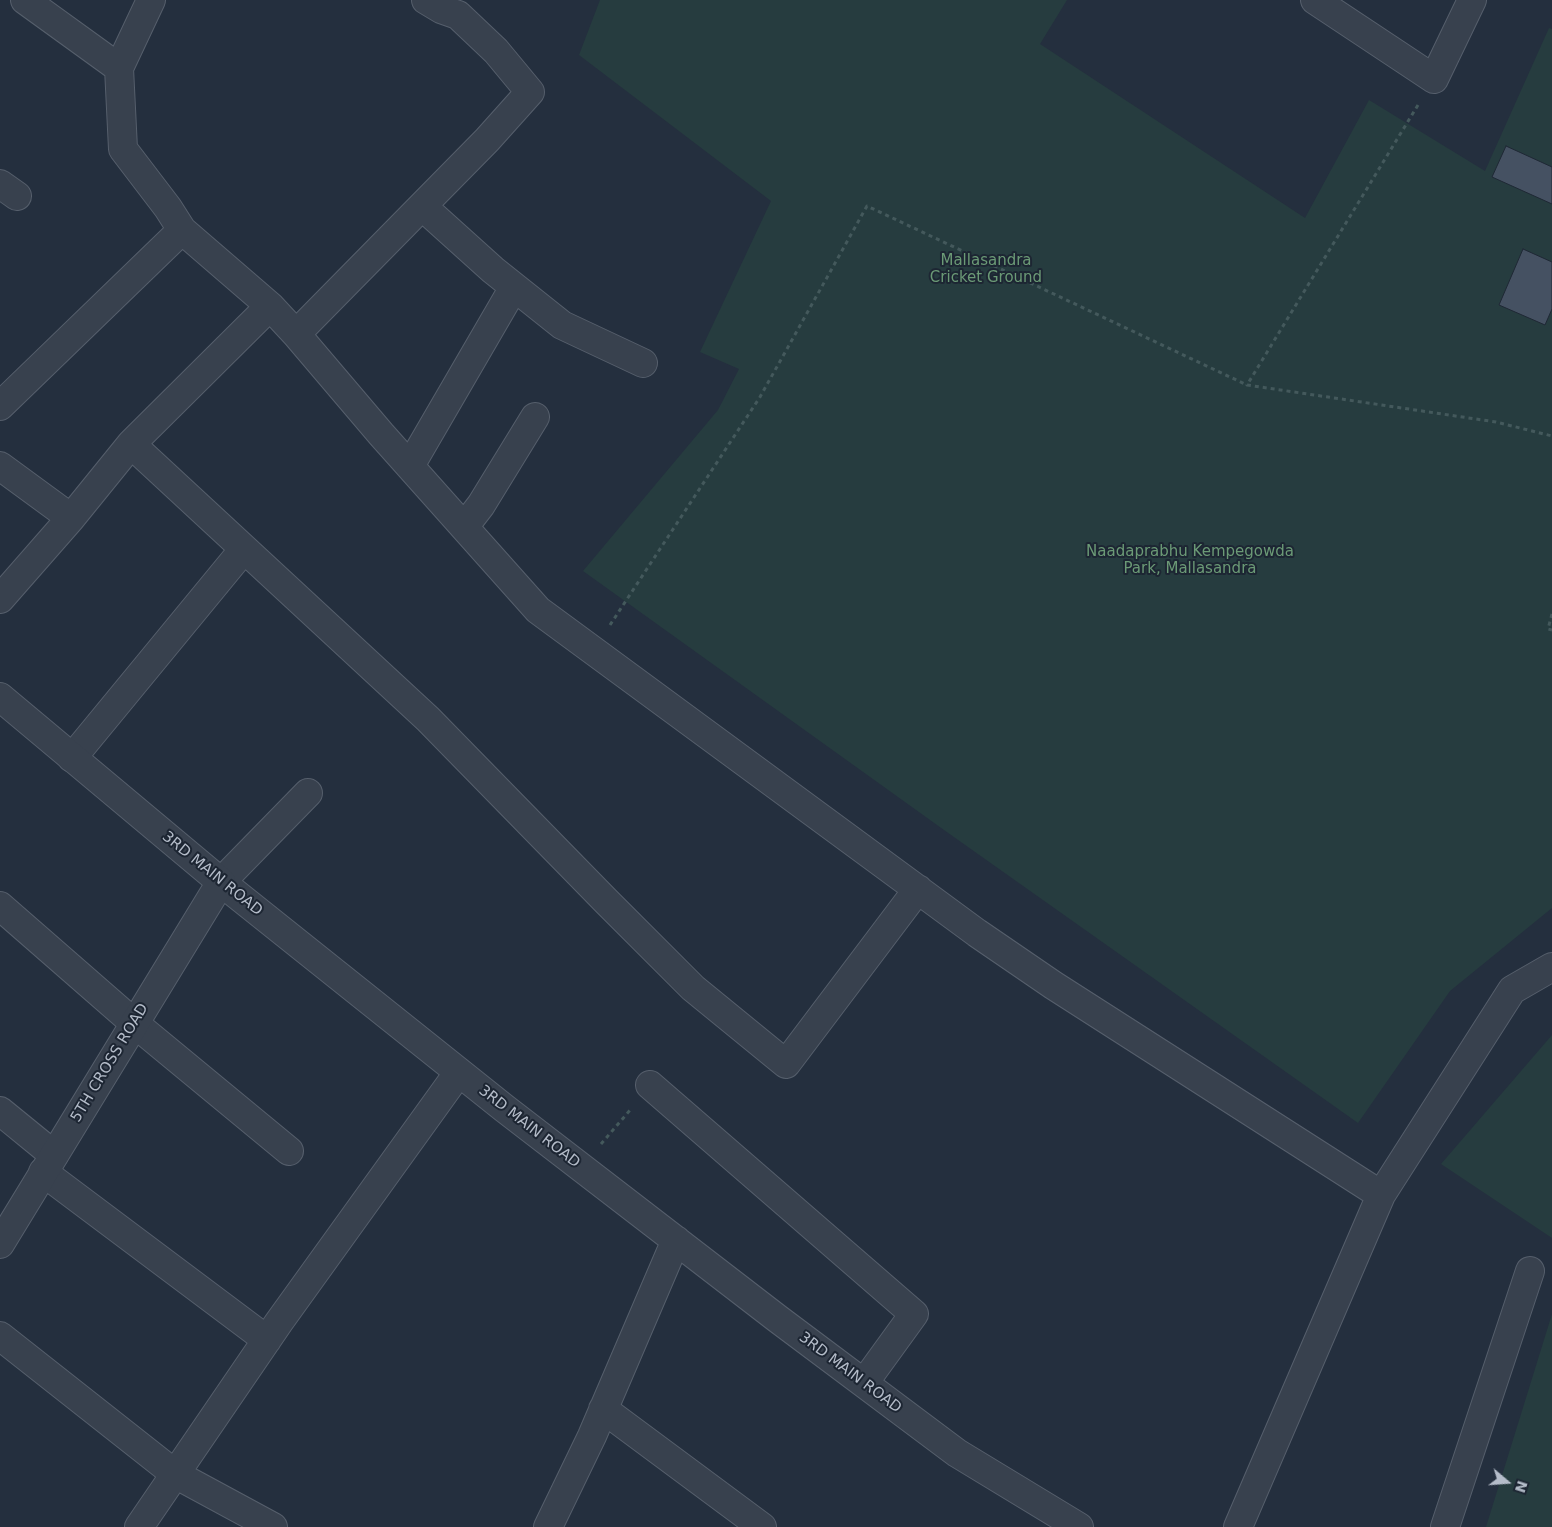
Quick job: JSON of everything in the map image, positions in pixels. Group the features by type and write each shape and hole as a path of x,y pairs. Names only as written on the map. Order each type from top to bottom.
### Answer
{"street":[{"path":"25,0 119,68"},
{"path":"151,0 119,68 122,149 168,208 182,230 270,306 538,610 977,933 1053,985 1381,1196"},
{"path":"296,334 487,140 530,92 496,51 458,15 441,9 426,0"},
{"path":"1316,0 1434,79 1472,0"},
{"path":"422,206 514,287 562,326 643,362"},
{"path":"0,406 182,230"},
{"path":"410,466 514,287"},
{"path":"0,599 71,518 131,444 270,306"},
{"path":"464,527 481,505 535,417"},
{"path":"131,444 428,720 693,988 786,1064 918,889"},
{"path":"0,466 71,518"},
{"path":"72,758 244,549"},
{"name":"3RD MAIN ROAD","path":"0,697 221,882 582,1168 957,1453 1079,1527"},
{"name":"5TH CROSS ROAD","path":"0,1244 221,882 308,793"},
{"path":"0,906 134,1023 289,1151"},
{"path":"1238,1527 1381,1196 1512,990 1552,967"},
{"path":"139,1527 267,1340 459,1072"},
{"path":"650,1085 914,1314 864,1383"},
{"path":"0,1112 49,1164 267,1340"},
{"path":"548,1527 603,1408 676,1240"},
{"path":"1444,1527 1530,1271"},
{"path":"0,1336 175,1474 273,1527"},
{"path":"603,1408 762,1527"}],"path":[{"path":"1246,385 1434,79"},
{"path":"594,651 760,397 867,206 1246,385 1496,422 1552,436"},
{"path":"1552,614 1548,629 1552,630"},
{"path":"582,1168 650,1085"}],"green space":[{"name":"Naadaprabhu Kempegowda Park, Mallasandra","path":"600,0 1067,0 1040,44 1305,218 1369,100 1485,171 1549,28 1552,29 1552,908 1450,991 1358,1123 944,830 583,571 718,410 739,369 700,352 771,201 579,55"},
{"path":"1552,1035 1552,1238 1441,1164"},
{"path":"1552,1314 1552,1527 1486,1527"}],"building":[{"path":"1506,146 1552,167 1552,204 1492,177"},
{"path":"1523,249 1552,262 1552,309 1545,325 1499,305"}],"park label":[{"name":"Mallasandra Cricket Ground","path":"986,270"}]}
